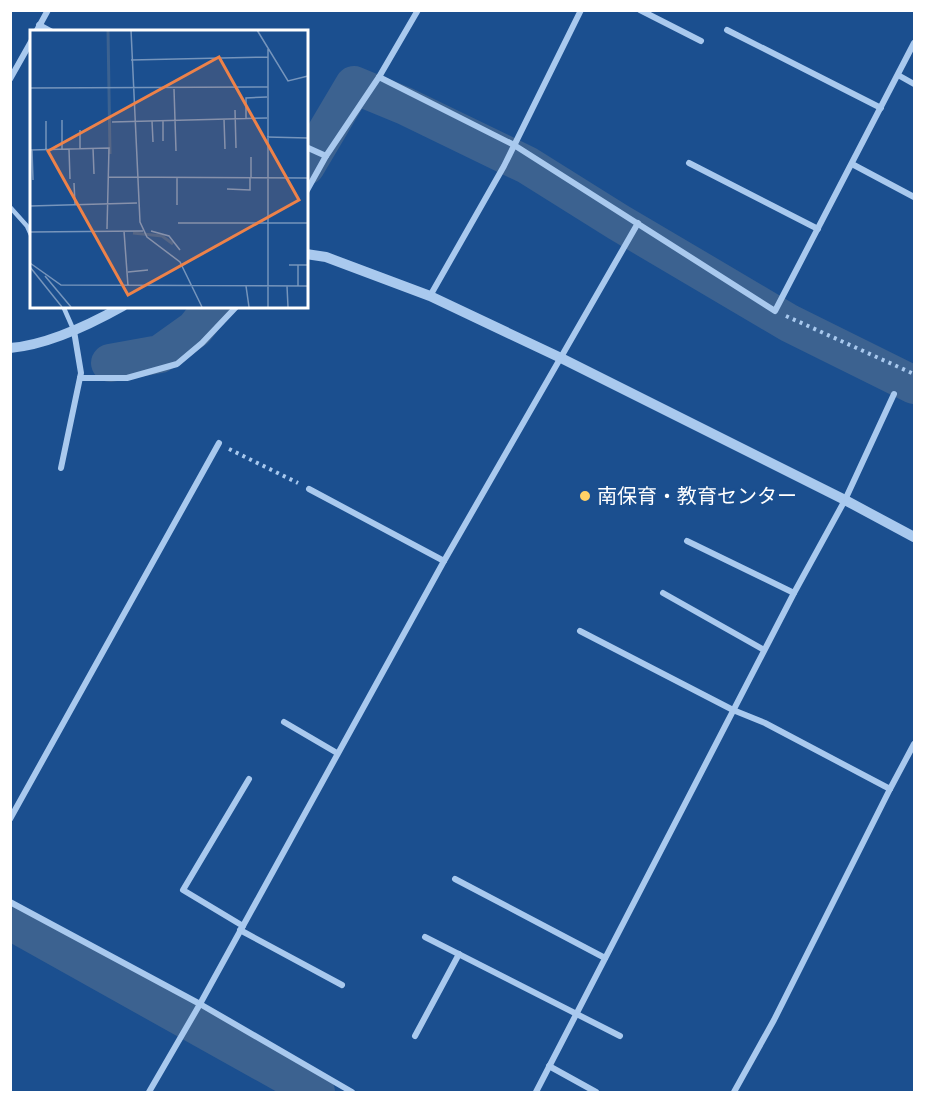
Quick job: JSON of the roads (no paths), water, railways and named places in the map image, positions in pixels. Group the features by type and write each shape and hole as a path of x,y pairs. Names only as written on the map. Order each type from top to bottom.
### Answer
{"street":[{"path":"38,28 48,10"},
{"path":"308,188 326,156 379,77 418,10"},
{"path":"430,296 504,166 581,10"},
{"path":"640,10 701,40"},
{"path":"727,30 880,108"},
{"path":"379,77 514,145 775,311 915,43"},
{"path":"10,79 30,44"},
{"path":"898,75 915,84"},
{"path":"308,148 326,156"},
{"path":"689,163 818,229"},
{"path":"852,164 915,197"},
{"path":"149,1092 200,1004 444,561 638,223"},
{"path":"308,254 326,257 430,296 561,358 846,500 915,537"},
{"path":"10,348 22,347 74,331 119,308"},
{"path":"80,378 128,378 177,364 202,343 235,308"},
{"path":"62,468 81,373 74,331"},
{"path":"536,1092 764,650 846,500 894,394"},
{"path":"10,819 219,444"},
{"path":"309,489 444,561"},
{"path":"687,541 794,593"},
{"path":"663,593 764,650"},
{"path":"580,631 733,710 765,723 890,789"},
{"path":"284,722 337,753"},
{"path":"734,1092 774,1020 915,744"},
{"path":"249,779 183,890 241,928 342,985"},
{"path":"454,879 605,958"},
{"path":"10,902 200,1004 352,1092"},
{"path":"426,937 620,1036"},
{"path":"415,1036 459,954"},
{"path":"549,1066 596,1092"}],"lane":[{"path":"10,207 30,233"},
{"path":"64,308 74,331"}],"waterway":[{"path":"308,163 354,85 405,106 527,165 618,222 789,323 914,385"},
{"path":"110,363 160,354 195,329 211,308"},
{"path":"10,921 316,1092"}],"place":[{"name":"南保育・教育センター","path":"585,496"}]}
